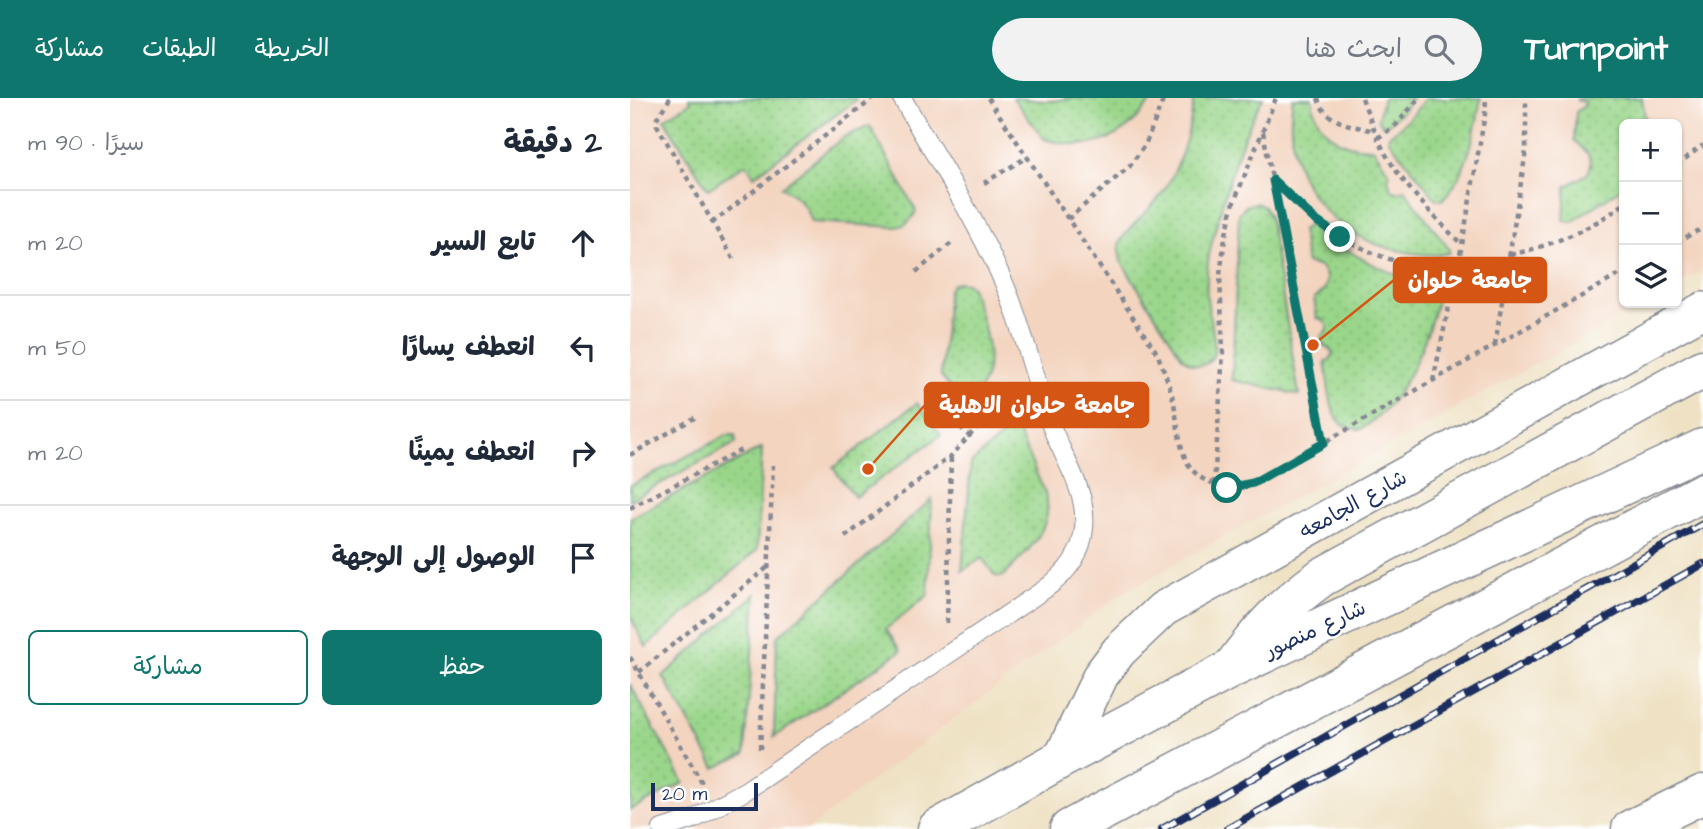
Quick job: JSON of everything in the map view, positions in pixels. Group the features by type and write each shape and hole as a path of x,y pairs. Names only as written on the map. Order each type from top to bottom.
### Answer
{"main road":[{"path":"1231,669 1255,635 1287,603 1322,577 1703,369"},
{"name":"شارع منصور","path":"937,829 1061,758 1231,669 1703,448"},
{"path":"1069,829 1703,492"},
{"path":"1631,829 1703,794"}],"street":[{"name":"شارع الجامعه","path":"1061,758 1101,676 1119,651 1163,609 1703,310"}],"lane":[{"path":"662,829 694,819 716,808 947,656 1061,578 1082,544 1084,510 1081,493 1054,432 1008,294 992,259 902,98"}],"path":[{"path":"670,98 657,118 657,125 734,260"},
{"path":"712,223 874,98"},
{"path":"988,98 1157,354 1173,397 1183,454 1190,467 1201,478 1227,488 1253,483 1619,275"},
{"path":"1068,219 1130,166 1146,143 1164,98"},
{"path":"1214,484 1223,353 1220,275 1225,238 1234,202 1276,98"},
{"path":"1318,98 1326,114 1335,120 1374,131"},
{"path":"1362,98 1374,131 1405,182 1462,245"},
{"path":"1378,138 1396,125 1419,98"},
{"path":"1433,381 1462,245 1486,98"},
{"path":"1495,345 1526,150 1527,99"},
{"path":"1263,132 1324,443"},
{"path":"1682,161 1703,145"},
{"path":"959,198 1027,157"},
{"path":"1273,180 1315,220 1366,250 1421,267 1506,276"},
{"path":"1510,256 1561,241 1619,208"},
{"path":"1682,239 1703,228"},
{"path":"916,272 940,252"},
{"path":"845,537 951,456 1033,367"},
{"path":"926,390 970,437"},
{"path":"630,455 696,416"},
{"path":"630,508 745,449"},
{"path":"947,656 951,456"},
{"path":"759,781 773,466"},
{"path":"639,672 768,567"},
{"path":"630,657 716,808"}],"shaded area":[{"path":"630,98 1703,98 1703,271 1682,282 1682,119 1619,119 1619,308 1637,308 1121,594 808,829 630,829"}],"green space":[{"path":"689,98 856,100 754,176 746,164 708,189 664,119 691,102"},
{"path":"1013,98 1047,101 1066,98 1152,99 1142,113 1118,134 1092,144 1077,145 1044,139"},
{"path":"1194,98 1263,98 1238,154 1212,242 1207,291 1214,351 1210,360 1202,365 1190,363 1182,357 1121,261 1119,249 1121,240 1161,195 1174,173 1187,136"},
{"path":"1293,98 1312,98 1318,120 1324,129 1340,142 1361,148 1373,148 1390,174 1388,179 1391,189 1395,192 1405,190 1449,249 1449,253 1419,254 1375,244 1351,232 1331,216 1314,198 1302,176 1294,152 1291,126"},
{"path":"1383,98 1412,98 1404,110 1386,126 1378,119"},
{"path":"1425,98 1481,98 1473,139 1464,166 1451,190 1442,200 1436,199 1388,139"},
{"path":"1577,98 1642,98 1645,119 1619,119 1619,189 1572,222 1564,221 1566,186 1587,174 1591,163 1588,155 1574,140 1576,112 1585,105 1582,101 1577,101"},
{"path":"870,126 916,211 913,218 896,227 811,222 800,202 781,187 844,137"},
{"path":"1257,203 1264,206 1270,219 1299,395 1232,380 1239,214 1246,206"},
{"path":"1310,224 1372,264 1440,289 1413,367 1390,403 1377,418 1361,429 1350,428 1341,423 1329,394 1325,361 1330,360 1333,353 1323,345 1321,337 1328,329 1325,321 1317,318 1314,298 1325,288 1326,280 1321,267 1306,263 1302,230"},
{"path":"958,282 971,287 988,349 985,379 966,407 941,376 948,290 952,284"},
{"path":"917,403 941,435 855,497 833,468"},
{"path":"1015,425 1045,493 1048,505 1042,529 1020,560 1002,577 995,576 982,558 962,571 971,463"},
{"path":"727,435 735,435 736,443 630,500 630,486"},
{"path":"762,448 757,550 646,647 630,616 630,518"},
{"path":"932,499 928,595 886,629 901,651 774,737 777,637"},
{"path":"756,594 745,754 715,768 663,676"},
{"path":"630,684 684,783 630,810"}],"railway":[{"path":"1162,829 1703,524"},
{"path":"1227,829 1703,564"}],"place":[{"name":"جامعة حلوان","path":"1313,345"},
{"name":"جامعة حلوان الاهلية","path":"868,469"}],"route":[{"path":"1227,488 1253,483 1324,443 1273,180 1315,220 1340,237"}]}
